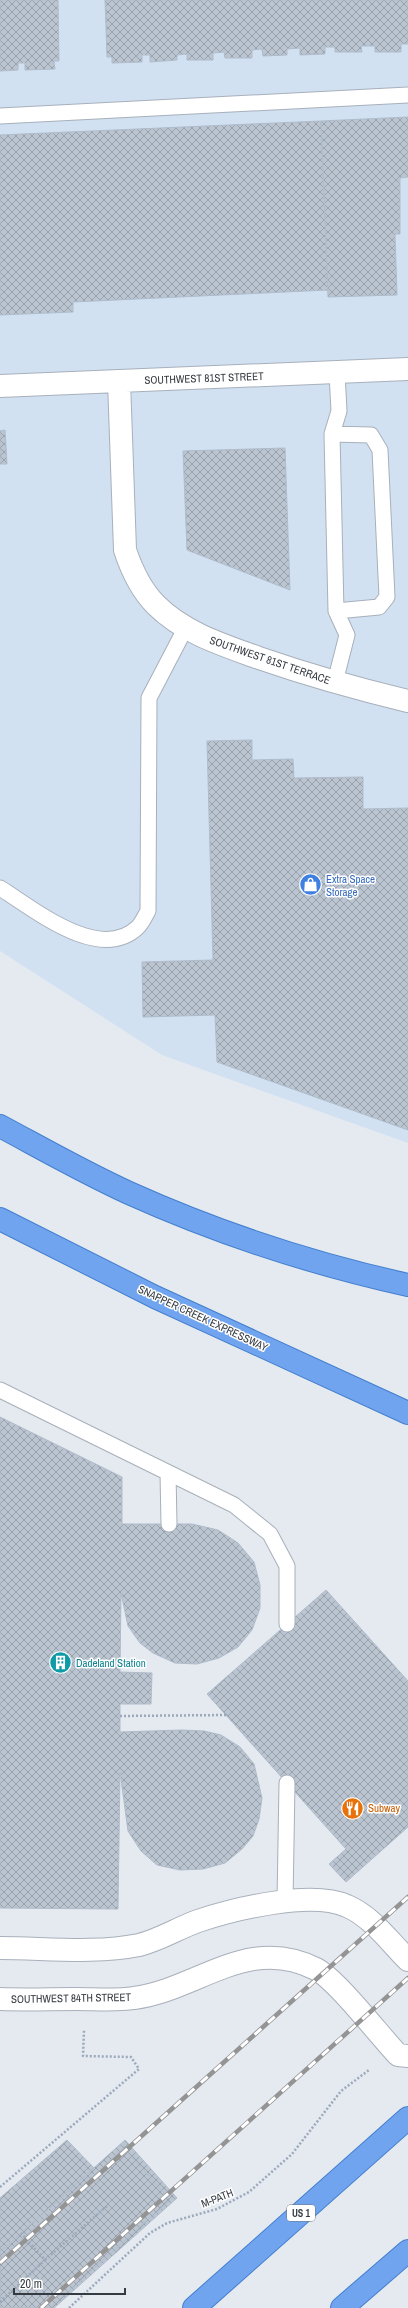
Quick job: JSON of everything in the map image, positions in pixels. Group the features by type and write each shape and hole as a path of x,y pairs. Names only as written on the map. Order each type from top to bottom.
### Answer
{"highway":[{"path":"0,1126 129,1192 190,1218 294,1254 408,1285"},
{"name":"SNAPPER CREEK EXPRESSWAY","path":"0,1219 156,1297 403,1413"},
{"name":"US 1","path":"194,2308 408,2118"},
{"path":"342,2308 408,2251"}],"street":[{"name":"SOUTHWEST 81ST STREET","path":"0,386 408,369"},
{"name":"SOUTHWEST 81ST TERRACE","path":"119,381 125,550 133,571 144,590 157,606 185,628 233,649 335,682 408,701"},
{"path":"0,1948 108,1949 140,1944 168,1935 197,1922 236,1910 285,1902 319,1900 347,1906 365,1917 408,1960"},
{"name":"SOUTHWEST 84TH STREET","path":"0,1999 134,1998 160,1993 227,1965 256,1959 280,1959 300,1962 318,1970 337,1987 398,2055 408,2056"}],"lane":[{"path":"0,116 408,94"},
{"path":"335,682 347,635 336,611 332,434 339,411 337,373"},
{"path":"332,434 371,435 380,450 387,597 378,607 336,611"},
{"path":"0,888 75,934 98,940 124,937 139,926 148,911 149,698 185,628"},
{"path":"0,1390 234,1505 270,1534 287,1566 287,1624"},
{"path":"168,1473 170,1524"},
{"path":"285,1902 287,1783"}],"path":[{"path":"120,1716 226,1715"},
{"path":"0,2187 139,2069 131,2057 83,2056 84,2026"},
{"name":"M-PATH","path":"68,2308 150,2233 167,2223 217,2209 249,2192 292,2154 331,2101 341,2091 354,2082"},
{"path":"0,2302 45,2260 107,2206"},
{"path":"21,2233 45,2260"}],"shaded area":[{"path":"0,0 408,0 408,1143 162,1055 0,951"}],"building":[{"path":"0,0 58,0 59,61 54,61 55,69 25,70 25,63 18,63 18,70 0,71"},
{"path":"105,0 408,0 408,44 401,44 401,52 375,52 375,46 361,46 362,52 335,52 335,47 325,47 325,54 300,55 300,48 287,49 287,55 263,56 262,49 252,50 252,58 225,58 224,52 213,53 213,60 187,60 187,54 177,55 177,60 150,62 150,55 142,55 142,62 112,63 112,57 107,57"},
{"path":"408,117 408,177 400,178 400,234 395,234 397,295 328,297 321,121"},
{"path":"321,121 328,290 73,302 73,312 0,315 0,135"},
{"path":"5,430 7,464 0,464 0,431"},
{"path":"285,448 290,590 187,550 183,451"},
{"name":"Extra Space Storage","path":"252,740 252,760 293,759 294,778 363,777 363,809 408,808 408,1130 217,1062 215,1015 143,1017 142,962 213,960 207,741"},
{"name":"Dadeland Station","path":"0,1417 122,1477 122,1524 192,1524 218,1530 238,1543 254,1562 260,1585 260,1608 252,1630 238,1647 219,1658 197,1664 175,1663 153,1653 140,1643 128,1626 121,1593 120,1672 152,1673 151,1704 120,1704 120,1732 182,1730 204,1731 221,1735 240,1747 254,1764 262,1798 259,1819 253,1836 242,1849 225,1863 203,1869 180,1870 157,1865 141,1851 128,1831 120,1772 118,1909 0,1908"},
{"path":"326,1590 408,1681 408,1827 346,1882 329,1864 346,1849 207,1694"},
{"path":"67,2140 94,2168 0,2252 0,2198"},
{"path":"125,2140 177,2198 54,2308 0,2308 0,2252"},
{"path":"124,2148 170,2200 50,2308 0,2308 0,2259"}],"railway":[{"path":"0,2263 408,1897"},
{"path":"41,2308 408,1978"}],"place":[{"name":"Extra Space Storage","path":"310,885"},
{"name":"Dadeland Station","path":"60,1663"},
{"name":"Subway","path":"352,1808"}]}
